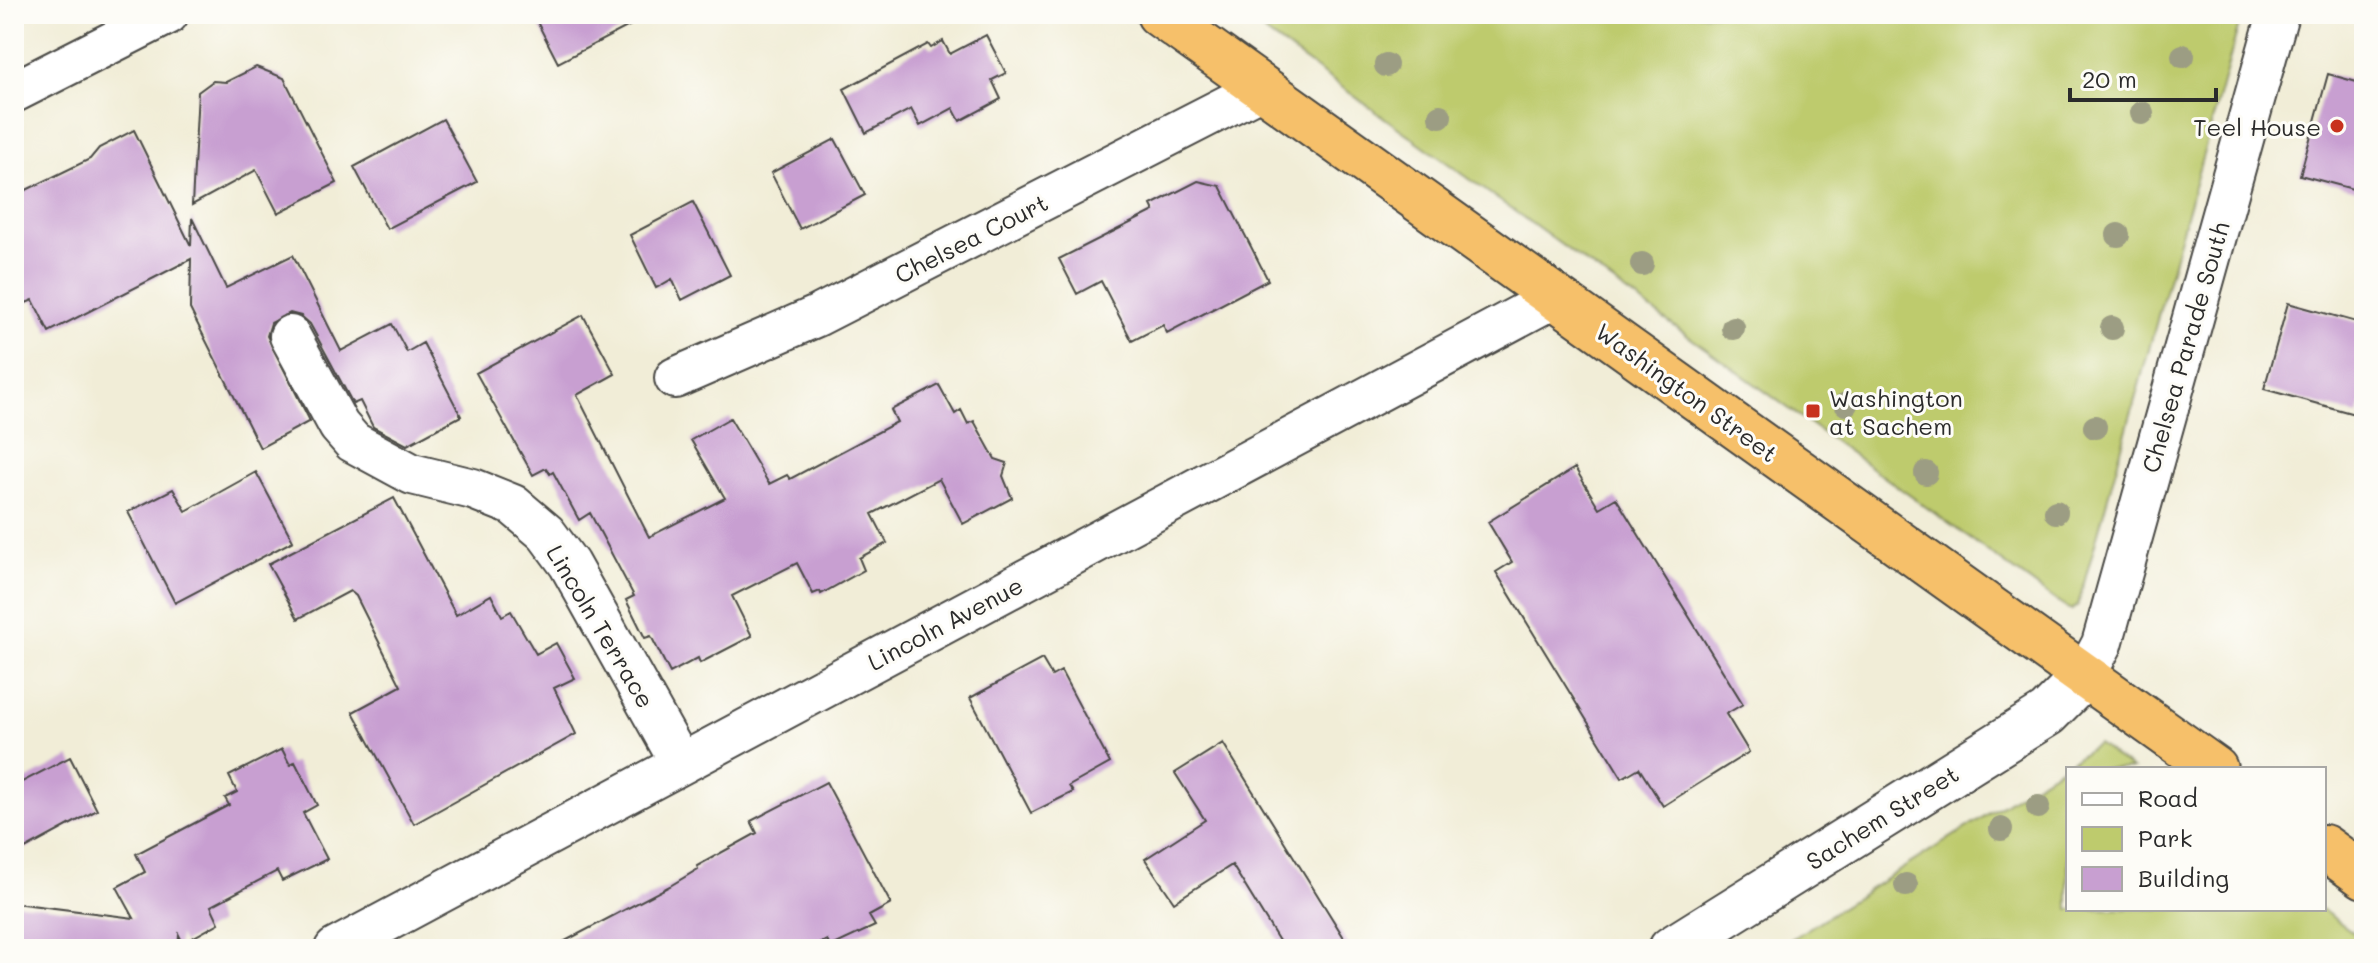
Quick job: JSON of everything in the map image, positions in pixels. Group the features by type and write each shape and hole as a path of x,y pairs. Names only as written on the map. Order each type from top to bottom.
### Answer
{"highway":[{"name":"Washington Street","path":"1159,14 2212,767"},
{"path":"2326,848 2364,876"}],"street":[{"path":"14,92 168,14"},
{"name":"Chelsea Parade South","path":"2085,676 2102,644 2278,14"},
{"name":"Chelsea Court","path":"675,378 817,316 1262,88"},
{"name":"Lincoln Avenue","path":"335,949 1555,297"},
{"name":"Lincoln Terrace","path":"290,336 339,426 353,442 412,474 473,489 513,505 546,533 569,564 681,764"},
{"name":"Sachem Street","path":"1671,949 2047,714 2085,676"}],"green space":[{"path":"1240,14 2242,14 2078,605 2072,610 2065,607"},
{"path":"2098,744 2129,767 2066,767 2066,911 2324,911 2364,940 2364,949 1776,949"}],"building":[{"path":"533,14 652,14 558,63"},
{"path":"986,35 1006,73 992,80 1001,99 960,121 953,108 920,126 911,109 866,133 844,89 928,44 931,48 943,41 950,54"},
{"path":"256,67 284,78 337,183 278,213 256,170 192,205 198,92 213,81 226,82"},
{"name":"Teel House","path":"2328,74 2364,84 2364,192 2300,175"},
{"path":"443,119 477,182 387,229 354,167"},
{"path":"134,130 191,246 192,218 226,288 293,255 341,351 392,324 407,352 423,343 461,416 407,445 373,427 360,401 353,404 310,324 301,316 290,313 271,323 267,336 310,421 260,448 190,309 191,259 49,332 33,300 26,303 14,279 14,196 90,159 99,148"},
{"path":"835,139 865,195 800,229 771,173"},
{"path":"1198,181 1220,186 1268,280 1167,333 1163,325 1132,341 1101,281 1077,294 1059,259 1154,211 1151,205"},
{"path":"693,202 730,275 682,300 672,279 656,288 630,235"},
{"path":"2288,303 2364,324 2364,394 2358,415 2264,389"},
{"path":"583,315 615,374 577,395 649,537 725,498 691,440 730,418 769,484 787,475 790,479 897,422 891,410 939,385 955,414 961,410 968,424 974,421 995,459 1007,463 1003,476 1012,498 963,524 939,479 872,514 887,543 859,558 864,570 821,594 820,591 813,594 797,563 732,596 752,636 700,663 698,658 670,673 651,636 645,638 626,600 634,596 590,513 579,520 553,472 550,474 546,468 533,475 476,373"},
{"path":"1575,468 1599,508 1616,498 1743,704 1726,714 1749,752 1663,806 1639,768 1622,778 1496,572 1512,562 1488,522"},
{"path":"256,472 293,541 175,603 128,512 173,489 186,511"},
{"path":"394,498 456,615 491,595 502,616 511,611 536,654 556,643 575,678 554,688 576,734 414,824 353,712 401,686 356,596 350,591 298,619 268,564"},
{"path":"1042,659 1052,676 1061,671 1110,763 1069,786 1073,792 1031,813 970,698"},
{"path":"1223,743 1351,949 1284,949 1232,865 1174,902 1145,859 1205,820 1175,773"},
{"path":"282,749 290,765 295,762 317,805 303,813 327,859 282,881 277,871 211,906 219,923 183,943 179,935 178,949 14,949 14,903 134,918 117,887 145,872 136,854 229,805 225,798 237,792 229,776"},
{"path":"70,757 97,810 14,855 14,786"},
{"path":"826,782 891,904 869,916 875,926 830,947 827,940 810,949 550,949 670,886 698,869 697,866 757,833 751,821"}],"place":[{"name":"Teel House","path":"2337,126"},
{"name":"Washington at Sachem","path":"1813,411"}]}
